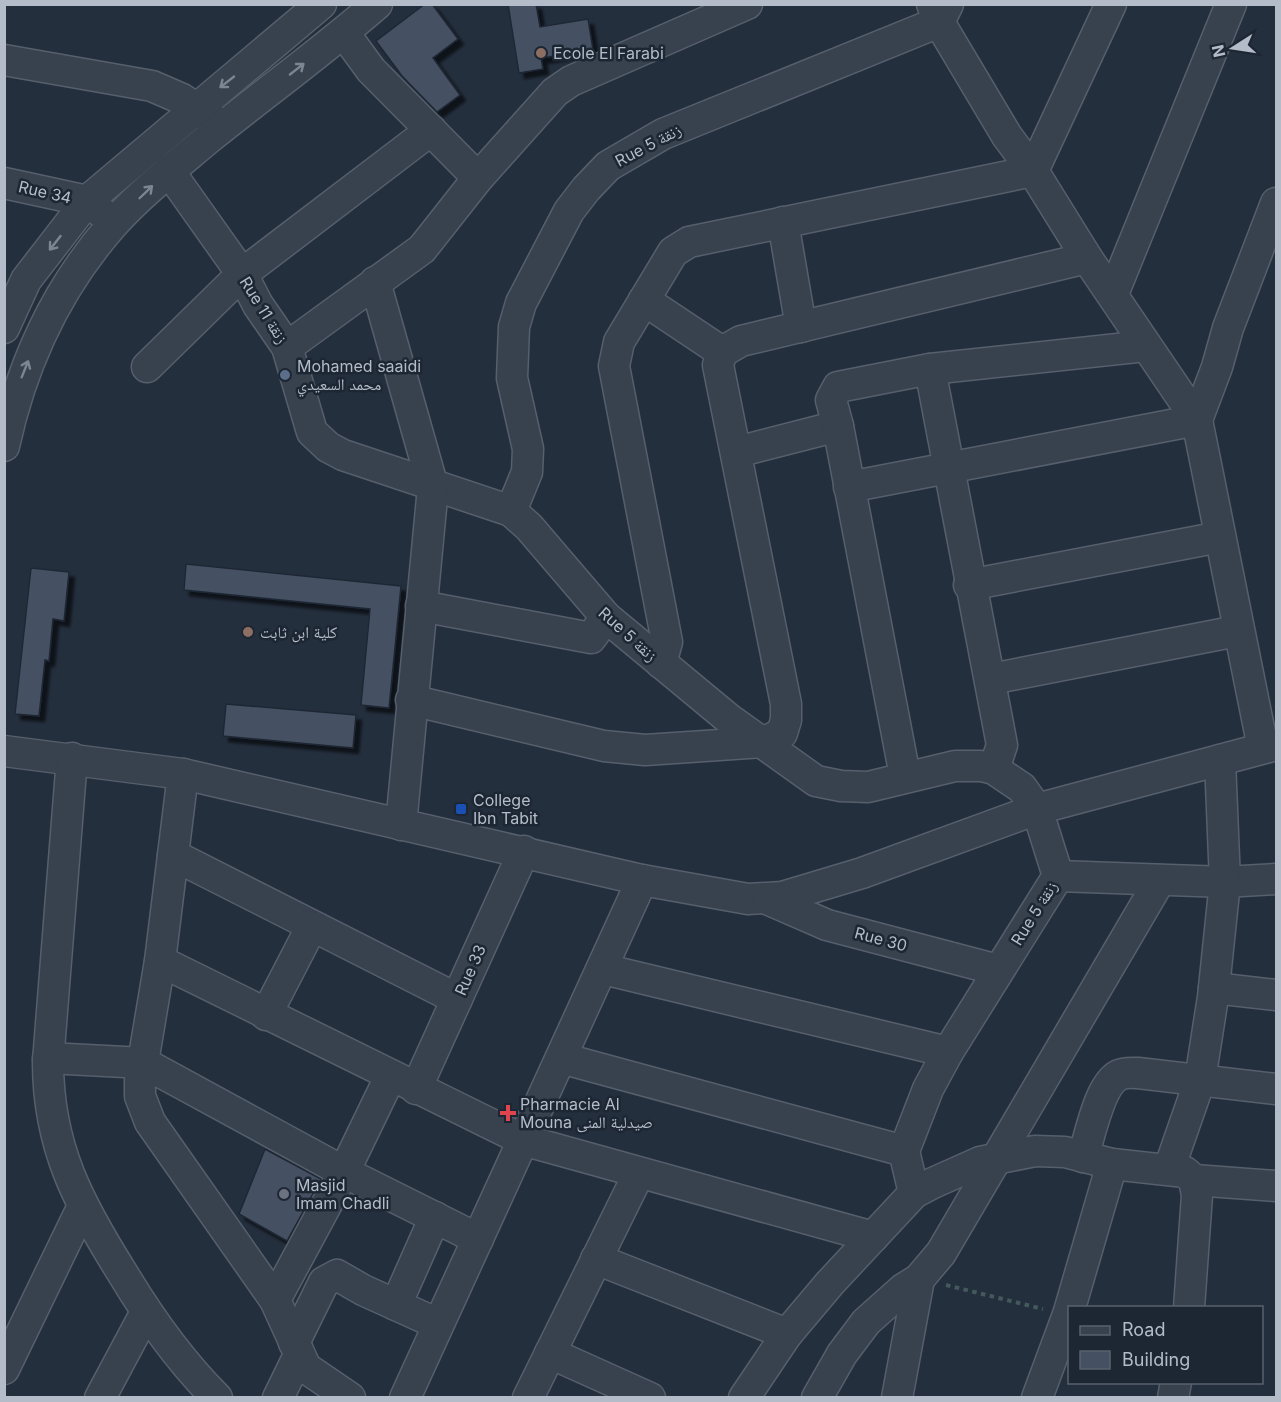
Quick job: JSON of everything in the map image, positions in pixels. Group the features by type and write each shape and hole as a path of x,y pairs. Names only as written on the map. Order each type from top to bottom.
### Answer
{"street":[{"path":"4,446 10,398 29,359 63,293 115,223 168,171 377,4"},
{"path":"287,347 422,249 478,178 545,101 571,81 747,4"},
{"path":"1033,171 1111,4"},
{"path":"1113,294 1231,4"},
{"path":"4,328 15,278 87,201 304,10 334,40 371,70 478,178"},
{"path":"4,751 183,774 642,880 724,896 767,899 815,889 1037,809 1270,746 1237,631 1197,420 1087,258 1033,171 1006,136 940,10"},
{"name":"Rue 5 زنقة","path":"903,1151 928,1089 948,1052 1058,876 1037,809 1022,788 994,769 981,766 955,766 905,776 868,787 823,784 729,719 606,616 529,527 511,511 528,472 528,449 512,378 514,327 520,303 569,211 608,166 663,134 940,10"},
{"path":"4,60 152,86 195,108 223,128"},
{"path":"147,367 242,274 431,130"},
{"name":"Rue 11 زنقة","path":"168,171 242,274 258,305 287,347 312,432 319,440 343,455 433,487 511,511"},
{"path":"661,663 666,654 667,642 614,366 619,342 673,252 689,242 1033,171"},
{"name":"Rue 34","path":"4,183 87,201 115,223"},
{"path":"1197,420 1228,328 1276,203"},
{"path":"783,222 801,327"},
{"path":"411,700 604,746 645,750 765,742 782,733 786,720 786,704 718,365 722,352 741,341 1087,258"},
{"path":"375,282 433,487 411,700 401,825"},
{"path":"644,300 722,352"},
{"path":"905,776 838,426 831,400 838,387 930,369 1146,346"},
{"path":"930,369 969,585 991,679 1002,746 994,769"},
{"path":"849,487 1197,420"},
{"path":"737,452 838,426"},
{"path":"969,585 1220,537"},
{"path":"421,606 591,638 606,616"},
{"path":"991,679 1237,631"},
{"path":"72,758 48,1058 50,1106 56,1136 82,1208 146,1312 204,1392"},
{"path":"1189,1306 1197,1195 1182,1175 1214,988 1225,882 1220,760"},
{"path":"183,774 160,961 140,1096 150,1122 275,1300 306,1368 315,1377 350,1398"},
{"name":"Rue 33","path":"275,1300 344,1172 457,999 524,851"},
{"path":"173,855 457,999"},
{"path":"1058,876 1225,882 1276,879"},
{"path":"405,1398 642,880"},
{"path":"817,1398 842,1354 866,1322 903,1289 919,1279 941,1253 1160,880"},
{"name":"Rue 30","path":"767,899 827,925 999,970"},
{"path":"266,1015 312,926"},
{"path":"160,961 403,1083 523,1140 873,1237"},
{"path":"603,969 948,1052"},
{"path":"1214,988 1276,995"},
{"path":"48,1058 144,1063 344,1172 478,1239"},
{"path":"561,1058 903,1151 914,1193"},
{"path":"1083,1157 1103,1093 1110,1081 1119,1074 1138,1073 1276,1089"},
{"path":"744,1398 787,1334 914,1193 960,1171 999,1157 1051,1150 1112,1164 1276,1186"},
{"path":"1070,1306 1112,1164"},
{"path":"528,1398 639,1173"},
{"path":"4,1369 82,1208"},
{"path":"396,1305 435,1217"},
{"path":"596,1259 787,1334"},
{"path":"278,1398 320,1288 331,1277 337,1275 438,1324"},
{"path":"897,1398 919,1279"},
{"path":"100,1398 146,1312"},
{"path":"1037,1398 1063,1348 1068,1316"},
{"path":"550,1353 650,1398"}],"path":[{"path":"919,1279 1068,1310"}],"building":[{"path":"425,4 432,4 458,39 433,58 460,95 437,112 402,76 376,41"},
{"path":"508,4 536,4 540,27 588,19 593,50 541,58 543,69 519,73"},
{"path":"186,564 401,586 389,708 361,705 370,609 184,590"},
{"path":"31,568 69,572 64,621 53,619 49,661 45,660 39,716 15,714"},
{"path":"226,704 356,715 353,748 223,736"},
{"name":"Masjid Imam Chadli","path":"265,1149 321,1179 287,1241 239,1214"}],"place":[{"name":"Ecole El Farabi","path":"541,53"},
{"name":"Mohamed saaidi محمد السعيدي","path":"285,375"},
{"name":"كلية ابن ثابت","path":"248,632"},
{"name":"College Ibn Tabit","path":"461,809"},
{"name":"Pharmacie Al Mouna صيدلية المنى","path":"508,1113"},
{"name":"Masjid Imam Chadli","path":"284,1194"}]}
